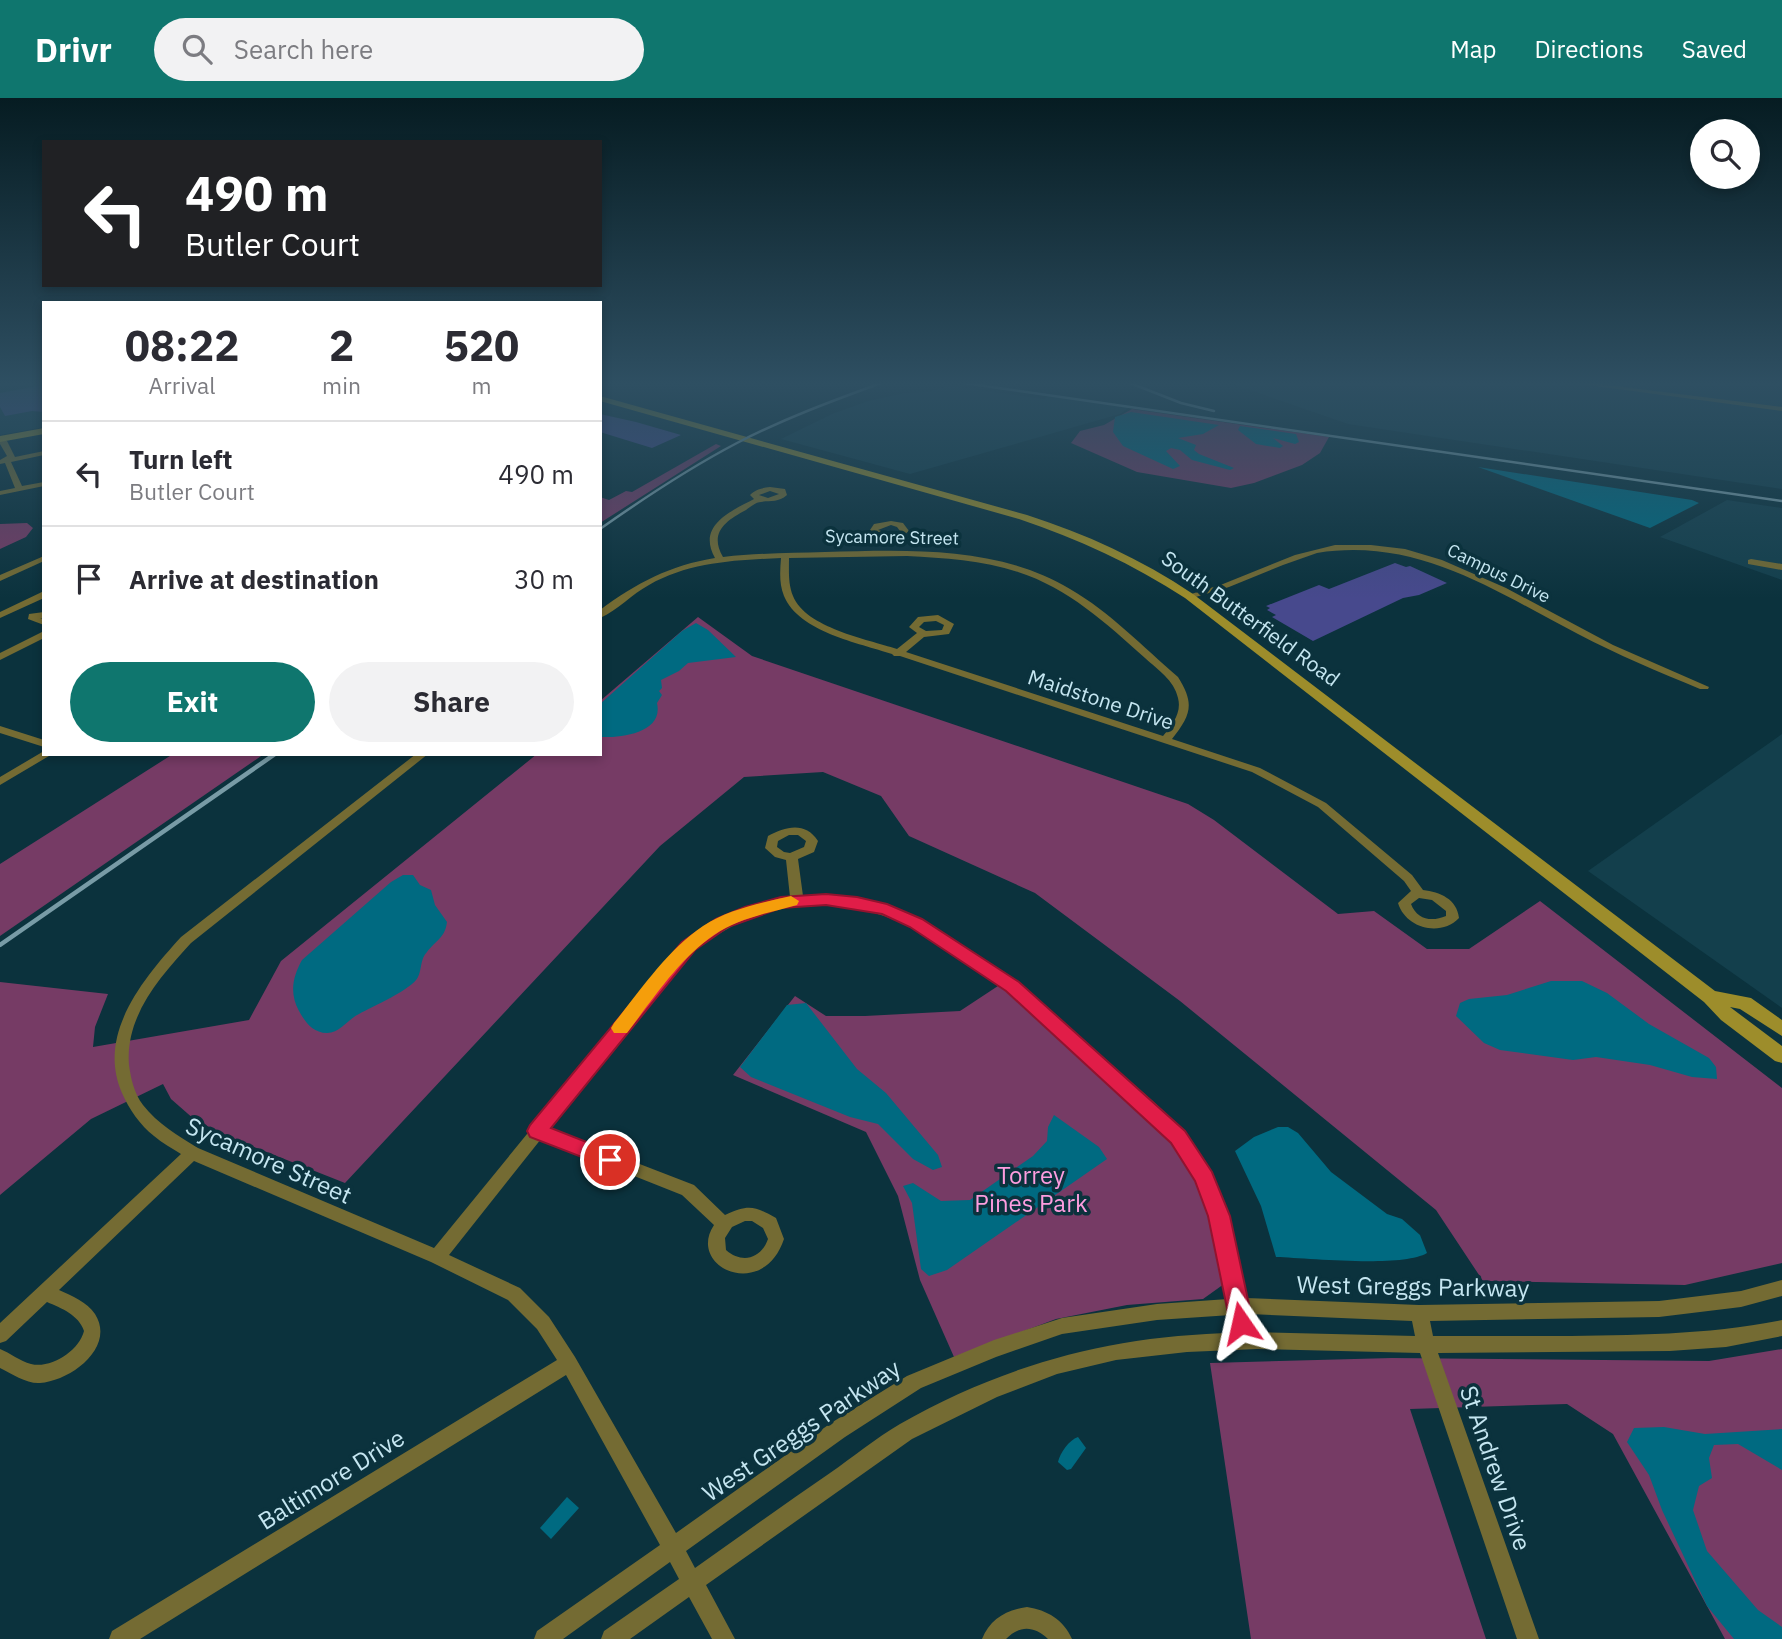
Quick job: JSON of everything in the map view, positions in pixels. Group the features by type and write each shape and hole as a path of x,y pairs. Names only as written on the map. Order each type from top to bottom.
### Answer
{"main road":[{"name":"South Butterfield Road","path":"800,455 1043,524 1131,560 1189,596 1710,997 1727,1014 1782,1056"},
{"path":"1710,997 1745,1003 1782,1029"}],"street":[{"path":"19,489 2,460 33,455"},
{"path":"0,493 42,484"},
{"path":"720,559 712,547 714,530 730,514 760,499"},
{"path":"889,536 890,554"},
{"name":"Campus Drive","path":"1189,596 1214,590 1321,550 1361,547 1392,549 1449,563 1598,641 1704,687"},
{"name":"Sycamore Street","path":"602,614 650,580 677,569 720,559 890,554 946,555 992,563 1027,573 1074,596 1174,679 1181,690 1184,712 1165,740"},
{"name":"Maidstone Drive","path":"785,556 783,584 786,594 802,615 831,632 1256,770 1293,787 1342,821 1408,878 1419,894"},
{"path":"0,578 42,559"},
{"path":"1751,562 1782,567"},
{"path":"30,565 42,568"},
{"path":"0,615 42,595"},
{"path":"12,610 42,615"},
{"path":"32,615 33,619 42,621"},
{"path":"897,654 923,634"},
{"path":"0,657 42,635"},
{"path":"26,643 42,647"},
{"path":"0,729 42,743"},
{"path":"0,782 42,755"},
{"name":"Sycamore Street","path":"420,756 186,940 168,958 137,1001 128,1021 121,1051 122,1079 128,1097 138,1114 167,1141 437,1257 514,1294 543,1323 569,1363 724,1639"},
{"path":"792,857 797,900"},
{"path":"437,1257 688,946 722,923 751,911 797,900 857,902 887,910 916,923 1013,987 1178,1137 1204,1178 1219,1216 1245,1340"},
{"path":"537,1131 688,1190 724,1224"},
{"path":"0,1335 191,1153"},
{"name":"West Greggs Parkway","path":"612,1639 682,1564 838,1430 914,1382 994,1349 1062,1326 1157,1312 1238,1306 1419,1313 1660,1309 1741,1299 1782,1288"},
{"path":"0,1358 38,1374 54,1372 82,1352 91,1338 92,1325 86,1316 45,1292"},
{"name":"St Andrew Drive","path":"1419,1313 1426,1345 1528,1639"},
{"name":"West Greggs Parkway","path":"545,1639 682,1564 905,1432 980,1394 1014,1380 1079,1360 1140,1347 1208,1340 1426,1345 1639,1344 1754,1335 1782,1328"},
{"name":"Baltimore Drive","path":"120,1639 569,1363"},
{"path":"993,1639 1008,1621 1033,1617 1046,1622 1061,1639"}],"shaded area":[{"path":"840,455 977,455 910,474"},
{"path":"1142,455 1170,455 1180,466 1173,469"},
{"path":"1186,455 1201,455 1234,468 1230,470 1192,460"},
{"path":"1554,455 1782,455 1782,489"},
{"path":"1478,467 1692,500 1699,503 1650,528"},
{"path":"1727,500 1782,508 1782,580 1660,537"},
{"path":"696,623 708,630 736,657 688,663 661,680 662,688 659,691 662,695 657,703 654,721 639,732 602,737 602,702 682,631"},
{"path":"1782,734 1782,1008 1588,871"},
{"path":"403,875 413,875 420,885 431,890 435,905 447,922 440,939 425,955 418,977 408,987 355,1016 336,1031 322,1033 314,1029 301,1015 294,998 294,978 302,960 391,882"},
{"path":"1551,981 1582,981 1607,993 1649,1024 1709,1058 1716,1067 1717,1079 1692,1077 1650,1065 1596,1057 1573,1060 1500,1050 1484,1043 1456,1016 1460,1003 1469,999 1507,995"},
{"path":"806,1003 857,1069 886,1093 938,1155 942,1167 933,1170 913,1159 878,1124 850,1117 751,1077 740,1067 787,1005"},
{"path":"1054,1115 1099,1147 1107,1159 947,1270 929,1276 921,1269 912,1203 903,1186 913,1183 941,1201 970,1200 1033,1156 1047,1141 1048,1127"},
{"path":"1278,1127 1288,1127 1298,1133 1331,1172 1387,1214 1402,1219 1420,1235 1427,1253 1415,1258 1377,1261 1276,1257 1261,1206 1235,1151 1254,1137"},
{"path":"1664,1427 1705,1434 1782,1429 1782,1470 1738,1444 1714,1445 1709,1458 1712,1478 1699,1486 1693,1510 1707,1551 1758,1610 1782,1627 1782,1639 1734,1639 1707,1606 1662,1510 1649,1475 1627,1442 1634,1428"},
{"path":"1078,1437 1086,1448 1071,1469 1067,1470 1058,1462 1059,1458 1068,1444"},
{"path":"567,1497 579,1508 551,1539 540,1528"}],"green space":[{"path":"697,455 707,455 602,522 602,498 609,500 626,491 632,492"},
{"path":"1098,455 1317,455 1302,465 1254,483 1231,488 1137,472"},
{"path":"27,523 33,528 26,537 0,549 0,524"},
{"path":"698,617 752,656 1188,804 1214,820 1338,914 1374,911 1427,949 1469,949 1540,901 1782,1088 1782,1263 1685,1285 1483,1281 1436,1210 1180,1001 1035,893 909,836 881,796 823,772 744,777 660,846 345,1183 234,1139 195,1120 171,1099 163,1084 91,1119 0,1195 0,982 108,994 95,1027 93,1047 249,1020 281,961 535,756 602,756 602,699"},
{"path":"170,756 261,756 0,936 0,864"},
{"name":"Torrey Pines Park","path":"1001,984 1156,1124 1181,1154 1193,1174 1217,1243 1224,1284 1203,1299 1127,1305 1056,1319 954,1357 920,1280 898,1196 866,1132 733,1075 795,996 826,1016 960,1011"},
{"path":"1782,1349 1782,1639 1725,1639 1613,1434 1567,1404 1410,1409 1486,1639 1251,1639 1210,1363 1392,1358 1709,1361"}],"building":[{"path":"1395,563 1410,566 1447,583 1419,595 1403,598 1313,641 1272,617 1276,615 1267,610 1270,608 1266,606 1319,585 1329,589"}],"railway":[{"path":"602,528 716,455"},
{"path":"1463,455 1782,501"},
{"path":"0,945 272,756"}],"slow traffic":[{"path":"620,1028 674,961 709,930 751,911 791,901"}],"route":[{"path":"610,1160 537,1131 688,946 722,923 781,903 797,900 857,902 887,910 916,923 994,972 1178,1137 1192,1155 1204,1178 1219,1216 1241,1323"}]}
